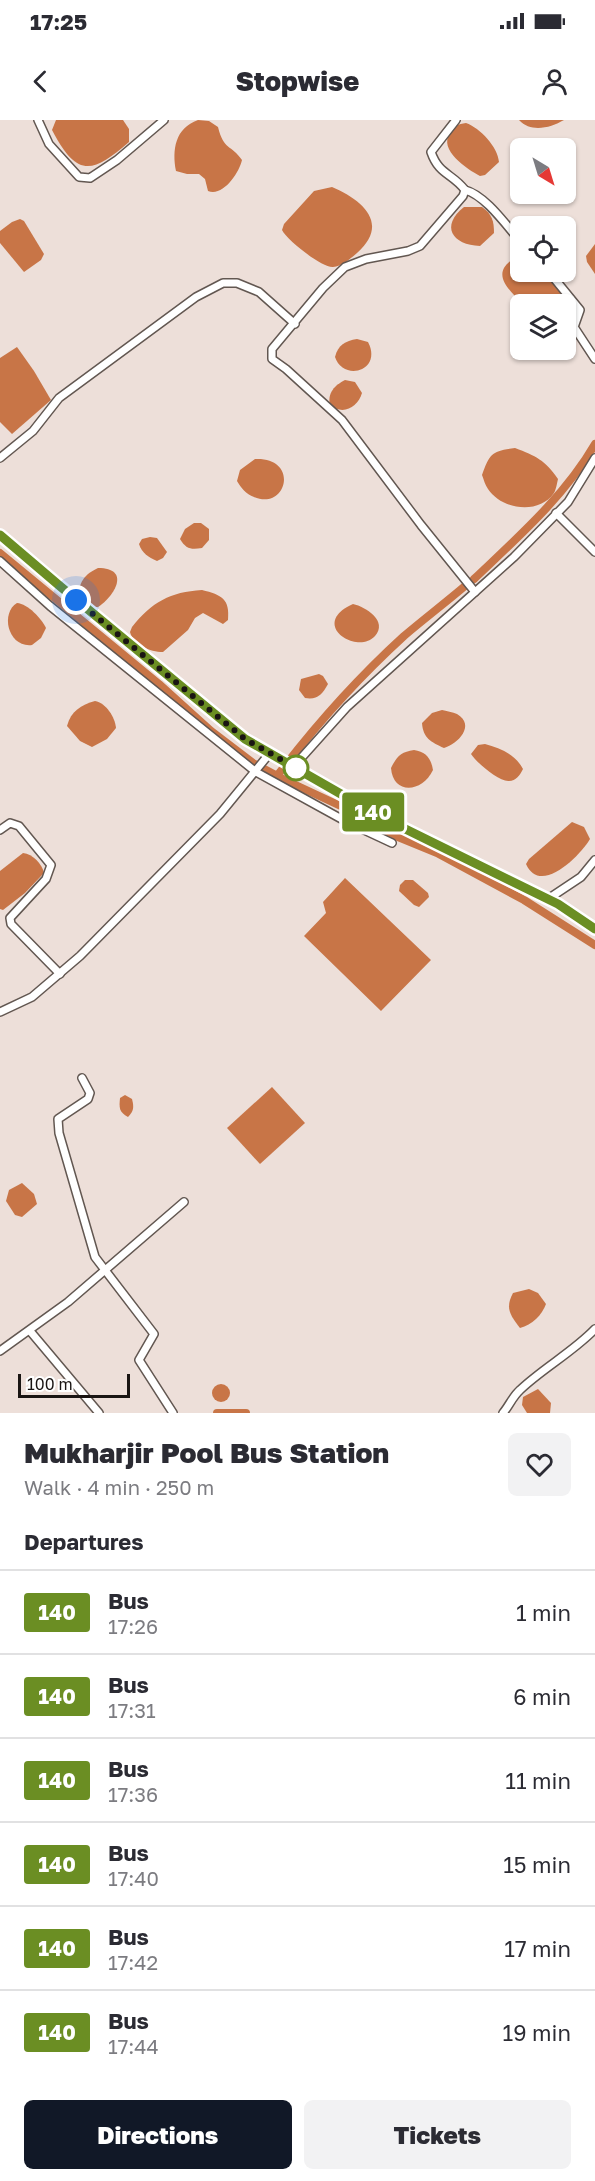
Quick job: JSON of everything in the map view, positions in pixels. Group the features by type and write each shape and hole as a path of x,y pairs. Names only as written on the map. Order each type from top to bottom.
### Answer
{"street":[{"path":"38,120 49,144 79,177 84,178 90,178 117,160 164,120"},
{"path":"456,120 431,152 435,164 465,190 474,192 510,230"},
{"path":"465,190 463,196 420,246 374,257 345,267 323,288 272,350 272,359 342,420 475,592"},
{"path":"557,282 580,310 574,327 595,359"},
{"path":"0,458 33,431 59,399 196,297 223,283 237,283 259,292 295,324"},
{"path":"294,766 347,707 514,557 568,502 595,458"},
{"path":"556,513 595,552"},
{"path":"0,535 245,739 381,817 548,899 595,929"},
{"path":"0,561 50,606 256,772 347,822 392,843"},
{"path":"0,1012 32,997 60,974 157,880 220,814 270,753"},
{"path":"0,830 10,823 20,826 51,866 46,879 10,918 11,924 60,974"},
{"path":"548,899 581,877 595,860"},
{"path":"82,1078 90,1093 88,1099 58,1119 59,1133 95,1257 154,1334 139,1360 172,1410"},
{"path":"0,1351 68,1302 184,1202"},
{"path":"503,1413 517,1392 595,1329"},
{"path":"30,1331 99,1413"}],"shaded area":[{"path":"56,120 123,120 129,129 129,142 105,160 86,166 69,157 61,146 52,130"},
{"path":"198,120 209,121 218,127 225,144 242,160 230,183 219,191 208,191 205,179 199,174 176,171 175,148 180,134 184,128"},
{"path":"519,120 564,120 553,125 535,128"},
{"path":"466,123 477,129 487,139 498,156 499,162 485,175 480,176 468,169 456,158 448,146 447,139 453,129"},
{"path":"332,187 362,206 372,223 367,242 349,260 333,267 305,253 282,230 284,224 314,191"},
{"path":"464,207 482,207 492,218 494,233 480,246 462,242 452,233 452,221"},
{"path":"20,219 24,221 44,254 41,260 24,272 0,243 0,231"},
{"path":"595,244 595,274 586,256"},
{"path":"510,261 510,282 553,282 563,294 514,294 503,279 502,273"},
{"path":"357,339 368,342 371,352 370,360 360,370 353,371 339,365 335,357 343,344"},
{"path":"17,347 51,400 12,434 0,422 0,358"},
{"path":"345,380 355,382 362,393 354,406 340,410 330,405 329,401 335,387"},
{"path":"515,448 540,459 558,479 554,493 539,505 521,507 502,502 485,484 482,475 493,454"},
{"path":"255,459 269,461 278,466 283,474 284,482 281,491 274,497 265,499 254,497 244,491 237,481 240,470"},
{"path":"194,523 201,523 209,529 209,540 202,548 189,548 180,539 185,529"},
{"path":"157,538 167,552 157,561 146,554 139,544 142,539"},
{"path":"98,568 108,569 114,573 117,583 104,602 98,607 93,607 80,598 79,593 81,583 86,576"},
{"path":"202,590 220,596 226,603 228,620 223,624 203,613 195,618 188,630 163,652 143,647 132,637 130,632 132,627 154,605 180,593"},
{"path":"17,603 34,612 46,628 41,638 32,645 17,641 9,629 9,614"},
{"path":"353,604 369,611 379,625 375,636 367,641 348,640 335,628 335,620 340,612"},
{"path":"319,674 328,684 326,688 316,697 305,698 299,690 301,679"},
{"path":"95,701 109,711 116,728 107,739 92,747 80,741 67,726 77,709"},
{"path":"442,710 457,714 465,723 463,734 455,743 444,748 428,739 422,723 432,713"},
{"path":"485,744 502,750 516,759 523,769 518,777 511,781 505,780 488,771 478,762 471,754 478,745"},
{"path":"414,750 427,756 433,770 428,778 415,787 402,787 393,777 391,768 400,755"},
{"path":"572,822 584,827 590,839 578,855 550,875 540,876 532,873 526,864 529,859"},
{"path":"23,853 36,860 44,873 25,893 3,910 0,909 0,871"},
{"path":"345,878 431,960 381,1011 304,936 326,913 323,902"},
{"path":"405,880 413,880 428,893 429,897 419,907 399,891 400,885"},
{"path":"272,1087 305,1123 260,1164 227,1128"},
{"path":"125,1095 132,1099 133,1104 128,1117 120,1107 120,1098"},
{"path":"22,1183 34,1194 37,1204 22,1217 15,1215 6,1201 9,1190"},
{"path":"529,1289 538,1293 546,1304 536,1319 520,1328 511,1315 509,1303 513,1293"},
{"path":"217,1384 225,1384 230,1389 228,1400 217,1402 212,1397 212,1389"},
{"path":"538,1389 551,1403 550,1413 527,1413 522,1405 523,1397"}],"waterway":[{"path":"474,579 555,499 595,444"},
{"path":"0,553 159,684 211,731 253,763 377,823"},
{"path":"277,776 306,739 370,669 404,636 465,586"},
{"path":"376,828 437,853 524,900 595,945"},
{"path":"217,1413 246,1413"}],"bus line":[{"name":"140","path":"0,535 245,739 381,817 558,904 595,929"}],"route":[{"path":"76,600 245,739 296,768"}]}
